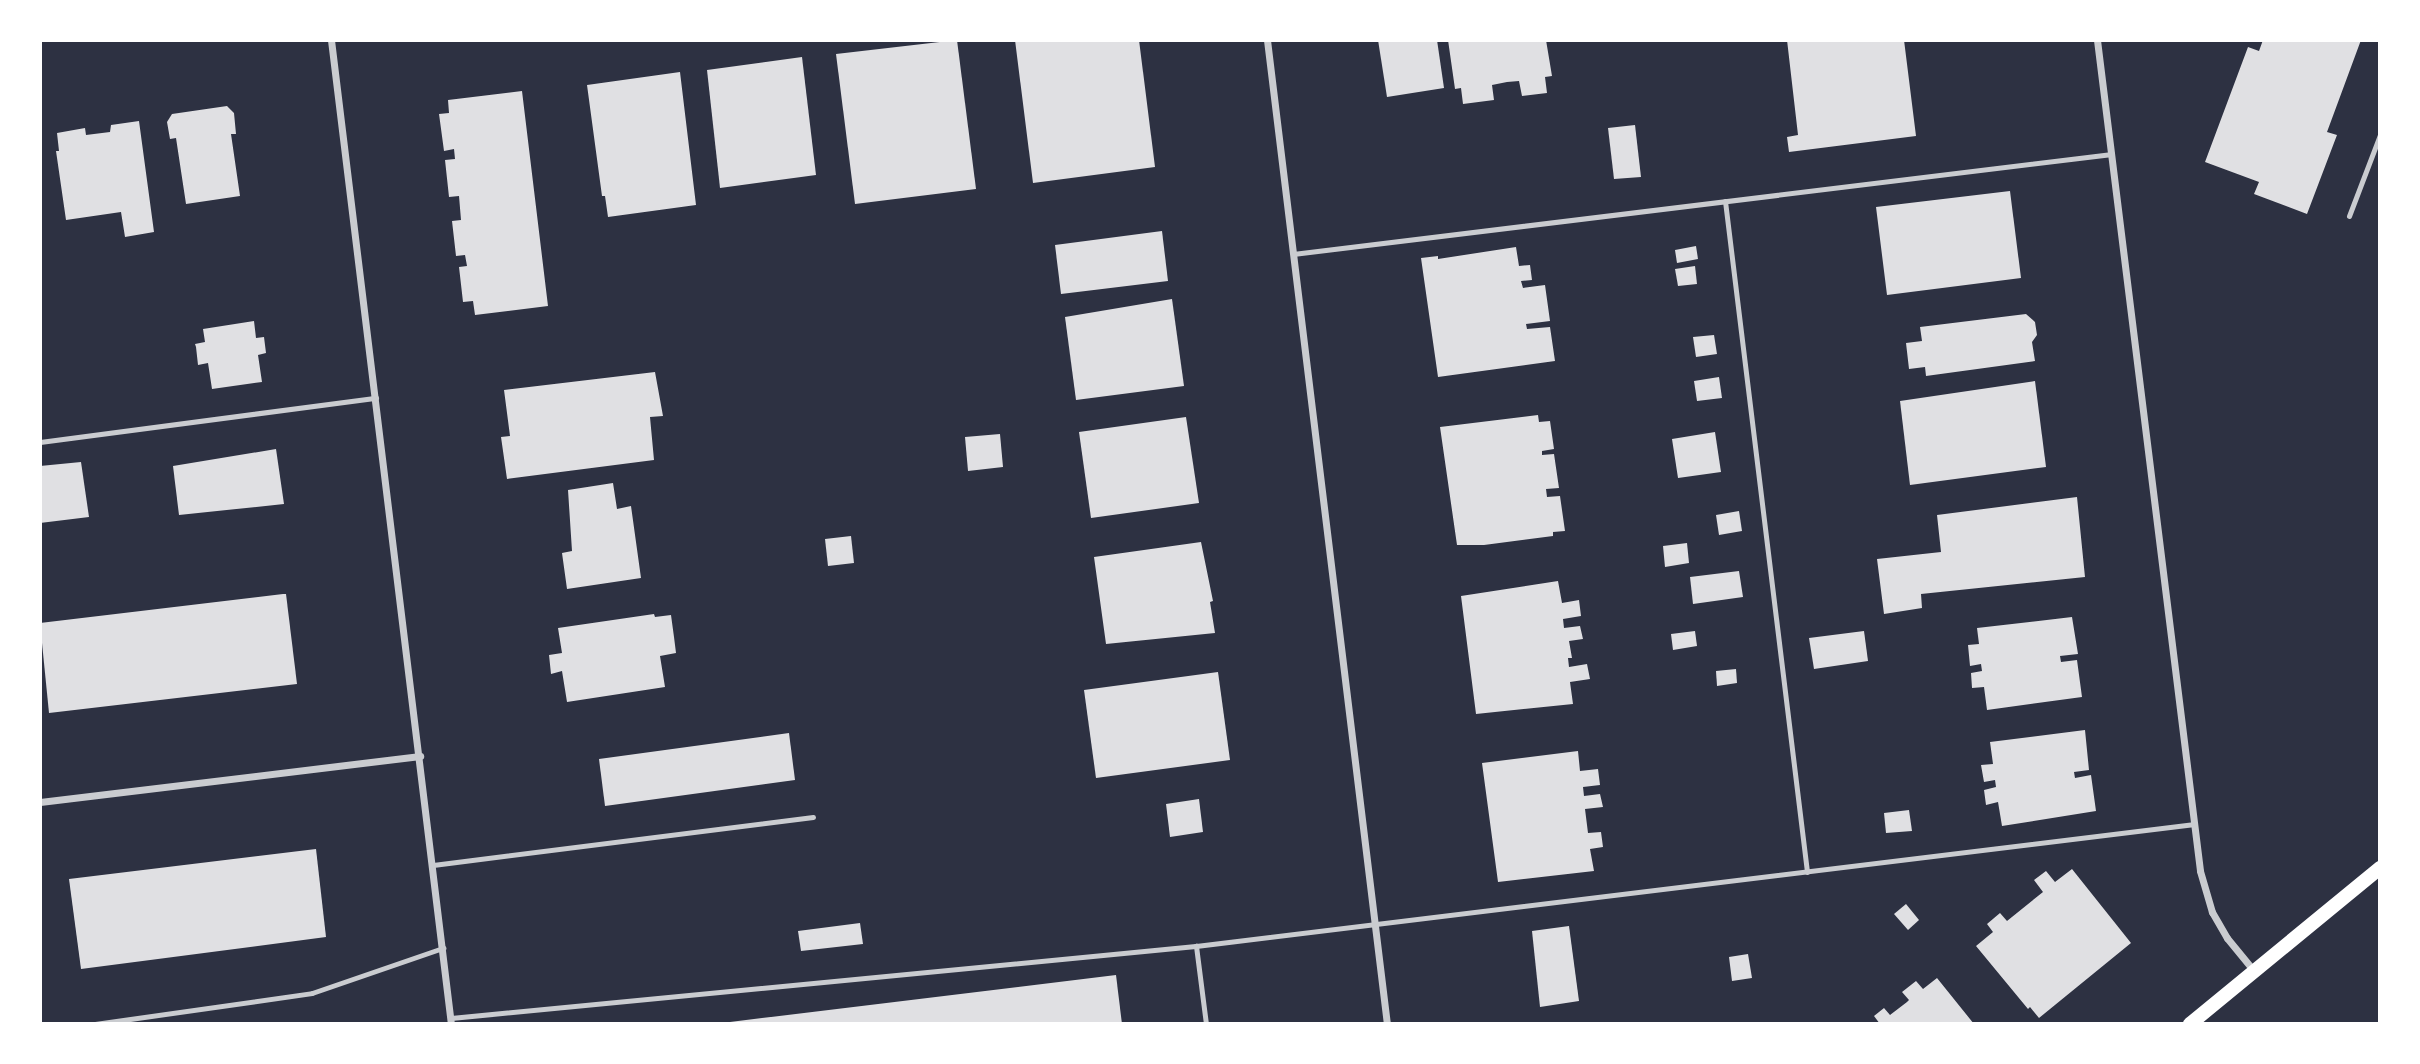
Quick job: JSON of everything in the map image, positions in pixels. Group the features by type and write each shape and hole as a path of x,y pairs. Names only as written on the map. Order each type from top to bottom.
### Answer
{"main road":[{"path":"2190,1024 2380,869"}],"street":[{"path":"331,40 451,1021"},
{"path":"1267,40 1387,1024"},
{"path":"2097,40 2200,871 2212,912 2227,939 2253,971"},
{"path":"40,802 420,755"}],"lane":[{"path":"2349,216 2380,135"},
{"path":"1293,254 2112,154"},
{"path":"1725,201 1807,872"},
{"path":"40,442 376,398"},
{"path":"433,865 813,817"},
{"path":"451,1021 1196,946 2195,824"},
{"path":"1196,946 1206,1024"},
{"path":"95,1024 312,993 443,948"}],"building":[{"path":"957,40 976,189 855,204 836,54"},
{"path":"1015,40 1139,40 1155,167 1033,183"},
{"path":"1378,40 1437,40 1444,88 1387,97"},
{"path":"1448,40 1546,40 1552,76 1545,77 1547,93 1522,96 1519,81 1507,82 1492,85 1494,100 1463,104 1461,88 1455,89"},
{"path":"1787,40 1904,40 1916,136 1789,152 1787,137 1798,135"},
{"path":"2263,40 2361,40 2327,132 2337,135 2307,214 2254,194 2259,182 2205,162 2248,47 2259,51"},
{"path":"802,57 816,175 720,188 707,70"},
{"path":"680,72 696,205 608,217 605,196 602,196 587,85"},
{"path":"522,91 548,306 475,315 473,301 463,302 459,267 467,266 465,255 456,256 452,221 461,220 459,196 449,197 445,160 455,159 454,149 444,151 439,114 449,113 448,100"},
{"path":"227,106 234,113 236,134 231,134 240,196 186,204 176,138 170,139 167,122 172,114"},
{"path":"139,121 154,232 125,237 121,212 66,220 56,151 59,151 57,133 85,128 86,135 110,132 111,125"},
{"path":"1635,125 1641,177 1614,179 1608,128"},
{"path":"2010,191 2021,278 1887,295 1876,207"},
{"path":"1162,231 1168,281 1061,294 1055,245"},
{"path":"1696,246 1698,259 1677,263 1675,250"},
{"path":"1516,247 1519,266 1530,265 1532,280 1521,281 1523,288 1545,285 1550,321 1526,324 1527,329 1550,327 1555,361 1438,377 1421,258 1438,256 1438,259"},
{"path":"1695,266 1697,284 1678,286 1675,269"},
{"path":"1172,299 1184,386 1076,400 1065,317"},
{"path":"2026,314 2035,322 2037,335 2032,342 2035,361 1926,376 1925,367 1909,369 1906,343 1922,341 1920,327"},
{"path":"254,321 256,338 264,337 266,353 258,355 262,382 212,389 208,363 198,365 195,344 205,342 203,329"},
{"path":"1714,335 1717,354 1696,357 1693,337"},
{"path":"655,372 663,416 650,417 654,460 507,479 501,437 510,436 504,390"},
{"path":"1719,377 1722,398 1697,401 1694,381"},
{"path":"2035,381 2046,467 1910,485 1900,401"},
{"path":"1538,415 1539,422 1550,421 1554,449 1542,451 1542,455 1554,454 1559,488 1546,489 1547,497 1560,496 1565,531 1553,532 1553,536 1484,545 1457,545 1440,427"},
{"path":"1186,417 1199,503 1091,518 1079,432"},
{"path":"1715,432 1721,472 1678,478 1672,439"},
{"path":"1000,434 1003,467 968,471 965,437"},
{"path":"276,449 284,504 179,515 173,466"},
{"path":"81,462 89,517 40,523 40,466"},
{"path":"613,483 617,509 631,506 641,578 567,589 562,553 572,551 568,490"},
{"path":"2077,497 2085,577 1921,594 1922,608 1884,614 1877,559 1941,552 1937,515"},
{"path":"1739,511 1742,531 1719,535 1716,515"},
{"path":"851,536 854,563 828,566 825,539"},
{"path":"1201,542 1213,601 1210,602 1215,633 1106,644 1094,557"},
{"path":"1687,543 1689,563 1665,567 1663,546"},
{"path":"1739,571 1743,597 1693,604 1690,577"},
{"path":"1558,581 1562,603 1579,600 1581,616 1563,619 1564,628 1580,626 1583,639 1569,641 1572,658 1568,658 1569,667 1587,664 1590,679 1570,682 1573,704 1476,714 1461,596"},
{"path":"286,594 297,684 49,713 40,623"},
{"path":"654,614 655,617 671,615 676,653 660,656 665,687 567,702 562,671 551,674 549,655 562,653 558,628"},
{"path":"2072,617 2078,654 2060,656 2061,662 2077,660 2082,697 1987,710 1984,687 1972,688 1971,673 1982,671 1981,664 1970,666 1968,645 1979,644 1977,628"},
{"path":"1695,631 1697,646 1673,650 1671,634"},
{"path":"1864,631 1868,661 1814,669 1809,638"},
{"path":"1736,669 1737,683 1717,686 1716,671"},
{"path":"1218,672 1230,760 1096,778 1084,690"},
{"path":"2085,730 2089,770 2074,772 2075,778 2091,775 2096,811 2002,826 1998,802 1986,805 1984,790 1996,787 1995,780 1984,782 1981,765 1993,764 1990,742"},
{"path":"789,733 795,780 605,806 599,759"},
{"path":"1578,751 1580,771 1598,769 1600,785 1583,787 1584,796 1600,794 1603,807 1585,809 1588,833 1601,832 1603,847 1590,849 1594,871 1498,882 1482,763"},
{"path":"1199,799 1203,832 1170,837 1166,804"},
{"path":"1909,810 1912,831 1886,833 1884,813"},
{"path":"316,849 326,937 81,969 69,879"},
{"path":"2072,869 2131,943 2039,1018 2030,1007 2028,1009 1976,946 1993,932 1987,924 2000,913 2007,921 2043,892 2034,880 2046,871 2055,882"},
{"path":"1906,904 1919,920 1908,930 1894,914"},
{"path":"860,923 863,944 801,951 798,931"},
{"path":"1569,926 1579,1001 1540,1007 1532,931"},
{"path":"1748,954 1752,978 1732,981 1729,957"},
{"path":"1116,975 1122,1024 730,1024 730,1022"},
{"path":"1937,978 1974,1024 1880,1024 1874,1016 1884,1008 1890,1015 1907,1002 1909,1000 1902,992 1916,981 1923,989"}]}
